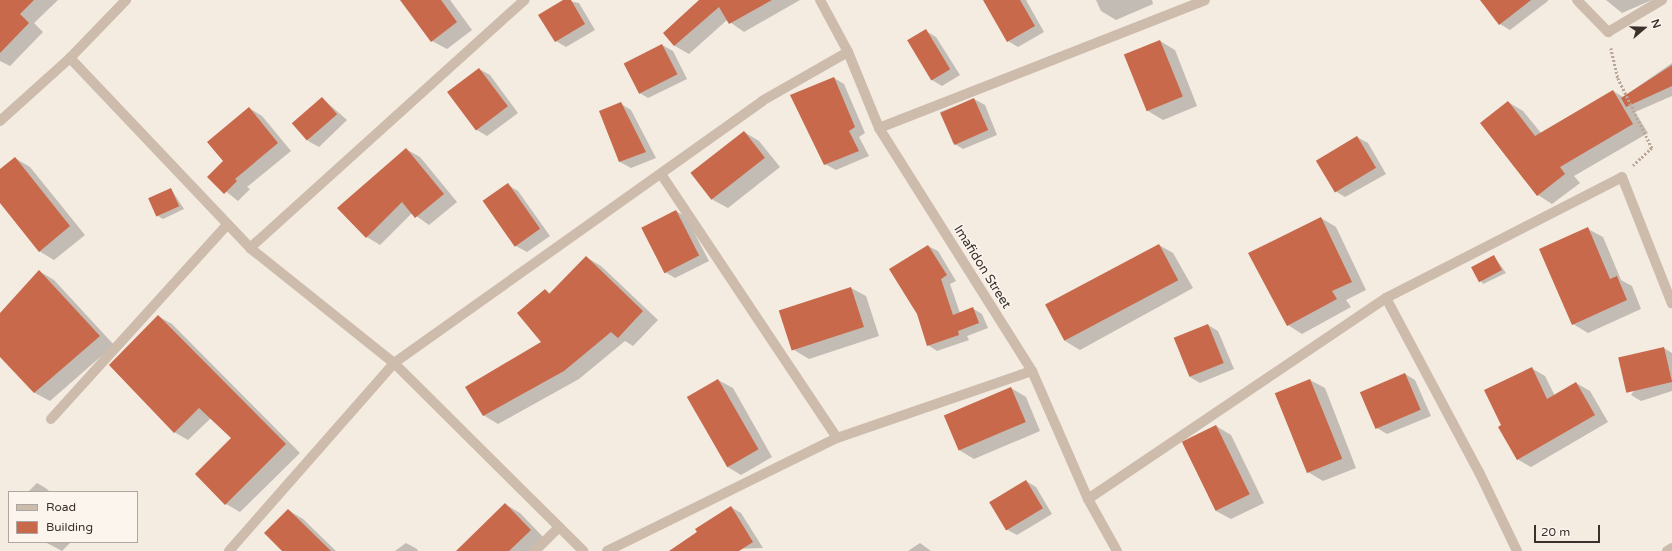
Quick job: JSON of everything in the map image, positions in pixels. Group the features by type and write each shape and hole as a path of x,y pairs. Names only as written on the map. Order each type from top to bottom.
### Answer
{"street":[{"path":"0,121 70,58 126,0"},
{"path":"250,248 524,0"},
{"name":"Imafidon Street","path":"820,0 848,52 879,128 1032,371 1088,499 1117,551"},
{"path":"879,128 1205,0"},
{"path":"1577,0 1608,32 1662,0"},
{"path":"229,551 394,363 762,101 848,52"},
{"path":"70,58 250,248 394,363 583,551"},
{"path":"661,174 837,438"},
{"path":"1088,499 1386,298 1622,177 1672,304"},
{"path":"51,418 228,224"},
{"path":"1386,298 1479,472 1517,551"},
{"path":"607,551 837,438 1032,371"},
{"path":"535,551 558,527"},
{"path":"1667,551 1672,548"}],"path":[{"path":"1608,32 1618,78 1652,148 1622,177"}],"building":[{"path":"0,0 34,0 20,14 29,23 0,53"},
{"path":"400,0 441,0 457,22 431,42"},
{"path":"563,0 571,0 585,24 555,42 538,15"},
{"path":"699,0 772,0 729,24 719,7 674,46 663,33"},
{"path":"983,0 1020,0 1035,26 1007,42"},
{"path":"1480,0 1531,0 1499,25"},
{"path":"926,29 950,69 931,81 907,40"},
{"path":"1160,40 1183,97 1147,111 1124,55"},
{"path":"662,44 677,74 639,94 624,64"},
{"path":"1672,65 1672,86 1626,107 1621,98"},
{"path":"479,68 508,106 476,130 447,92"},
{"path":"834,77 855,127 849,131 859,151 824,165 790,95"},
{"path":"1613,90 1633,124 1560,167 1565,174 1537,196 1480,123 1508,101 1535,136"},
{"path":"322,97 337,114 307,141 292,123"},
{"path":"974,98 988,130 954,145 940,113"},
{"path":"621,102 646,152 619,162 599,111"},
{"path":"249,107 278,143 235,179 237,181 224,194 207,177 223,161 207,142"},
{"path":"744,131 765,158 711,200 690,173"},
{"path":"1357,136 1376,168 1335,192 1316,161"},
{"path":"406,148 444,194 415,218 402,202 366,238 337,208"},
{"path":"15,157 70,226 39,252 0,203 0,169"},
{"path":"508,183 540,229 515,247 483,201"},
{"path":"171,188 179,206 156,216 148,198"},
{"path":"676,210 699,255 664,273 641,228"},
{"path":"1321,217 1352,282 1332,291 1337,299 1287,326 1248,253"},
{"path":"1588,227 1610,279 1617,276 1627,300 1572,325 1539,249"},
{"path":"1159,244 1178,280 1064,341 1045,305"},
{"path":"928,245 947,275 941,279 953,315 973,307 979,323 958,331 959,335 927,346 917,314 889,269"},
{"path":"1494,255 1502,270 1479,282 1471,267"},
{"path":"586,256 643,311 618,338 611,332 564,371 483,416 465,387 541,342 517,313 545,289 549,294"},
{"path":"39,270 100,336 34,393 0,357 0,313"},
{"path":"851,287 864,327 792,350 779,310"},
{"path":"158,315 286,444 225,505 195,474 231,438 199,408 174,433 109,365"},
{"path":"1208,324 1224,363 1189,377 1174,338"},
{"path":"1664,347 1672,382 1626,393 1618,358"},
{"path":"1532,367 1547,399 1576,382 1595,415 1517,460 1498,427 1501,425 1484,390"},
{"path":"1405,373 1421,410 1376,429 1360,392"},
{"path":"718,379 759,449 727,467 687,397"},
{"path":"1310,379 1342,459 1307,473 1275,393"},
{"path":"1011,387 1026,422 959,451 944,416"},
{"path":"1216,425 1250,494 1216,511 1182,442"},
{"path":"1026,480 1043,508 1006,530 989,502"},
{"path":"505,503 531,530 509,551 456,551"},
{"path":"731,506 753,542 739,551 669,551 697,532 695,529"},
{"path":"288,509 331,551 282,551 264,533"}]}
